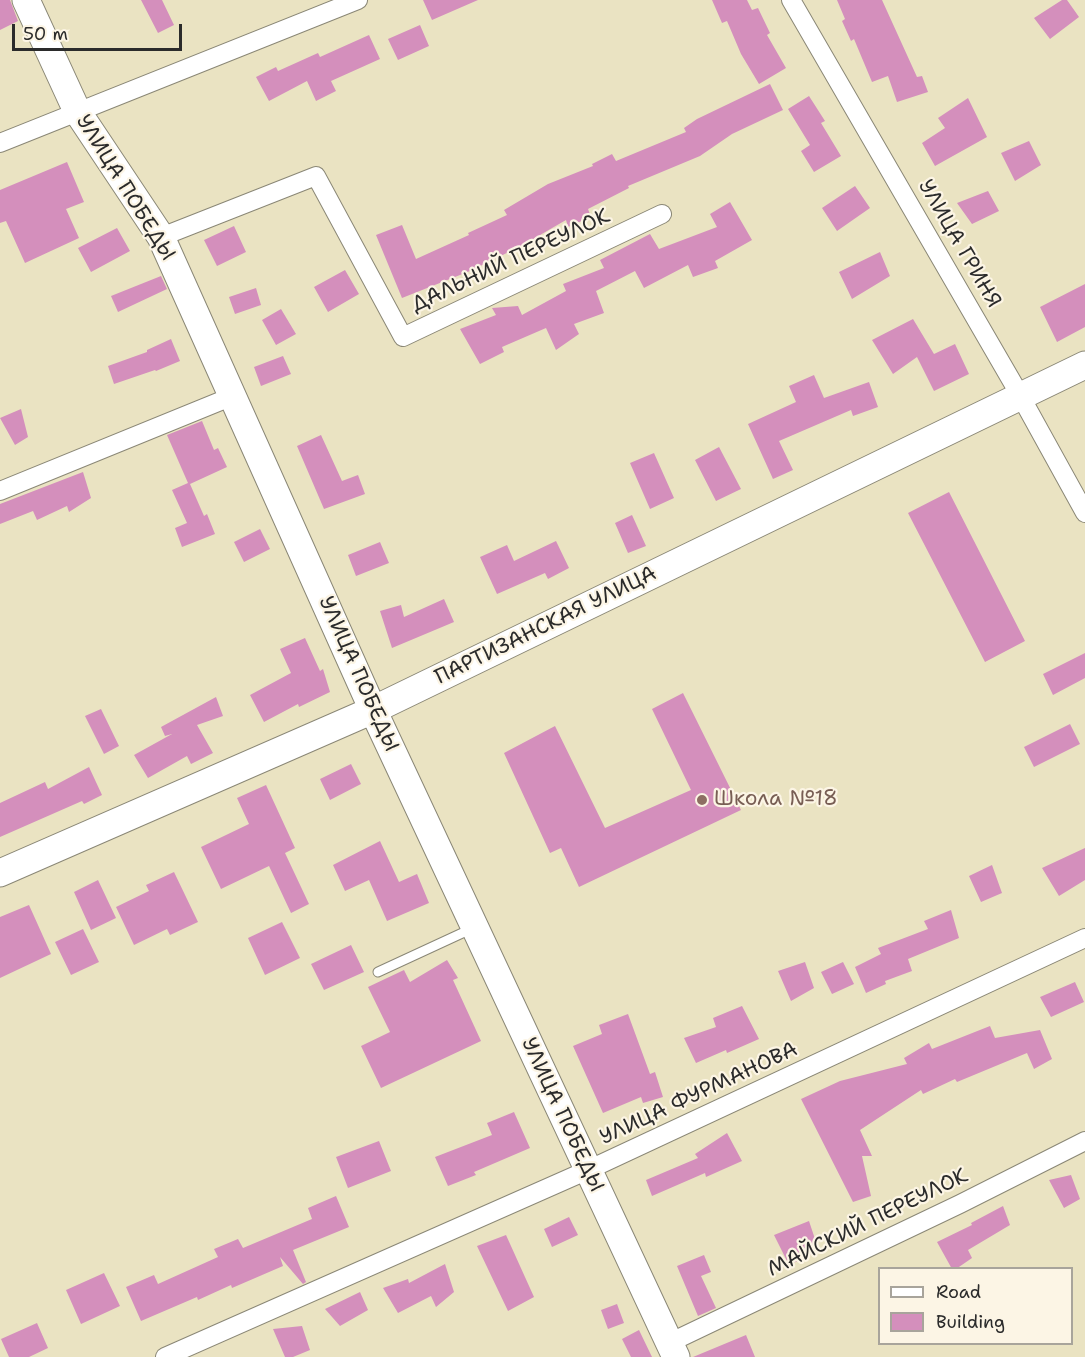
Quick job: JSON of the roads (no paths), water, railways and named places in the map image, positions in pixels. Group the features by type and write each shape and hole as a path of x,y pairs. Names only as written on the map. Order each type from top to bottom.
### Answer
{"street":[{"name":"УЛИЦА ПОБЕДЫ","path":"26,0 77,111 161,237 373,710 673,1350"},
{"path":"0,143 358,0"},
{"name":"УЛИЦА ГРИНЯ","path":"791,0 1021,397 1085,513"},
{"name":"ДАЛЬНИЙ ПЕРЕУЛОК","path":"161,237 316,176 402,337 662,214"},
{"name":"ПАРТИЗАНСКАЯ УЛИЦА","path":"0,873 373,710 1085,365"},
{"path":"0,490 232,396"},
{"name":"УЛИЦА ФУРМАНОВА","path":"165,1357 588,1170 1085,938"},
{"name":"МАЙСКИЙ ПЕРЕУЛОК","path":"673,1350 1085,1141"}],"lane":[{"path":"378,972 475,927"}],"place":[{"name":"Школа №18","path":"702,800"}]}
